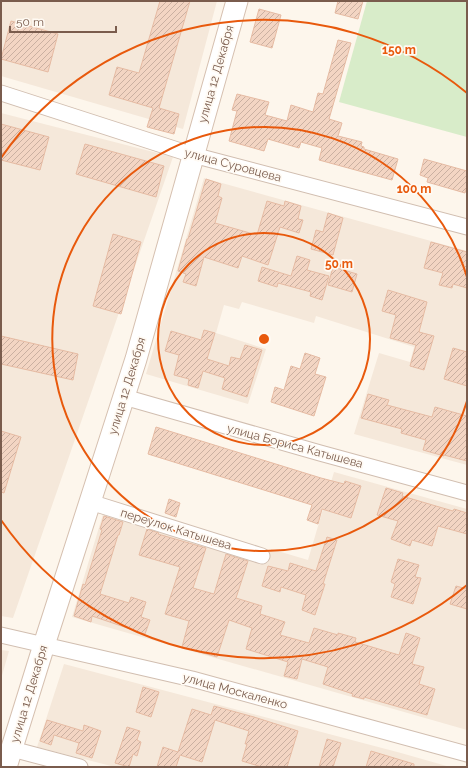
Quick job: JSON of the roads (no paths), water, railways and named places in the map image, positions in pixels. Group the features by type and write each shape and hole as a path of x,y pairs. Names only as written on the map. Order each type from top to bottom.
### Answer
{"main road":[{"name":"улица 12 Декабря","path":"9,758 136,359 237,1"}],"street":[{"name":"улица Суровцева","path":"1,93 193,155 467,227"},
{"name":"улица Бориса Катышева","path":"124,397 320,454 467,492"},
{"name":"переулок Катышева","path":"90,502 262,556"},
{"name":"улица Москаленко","path":"1,635 192,679 467,754"},
{"path":"9,758 80,767"}]}
